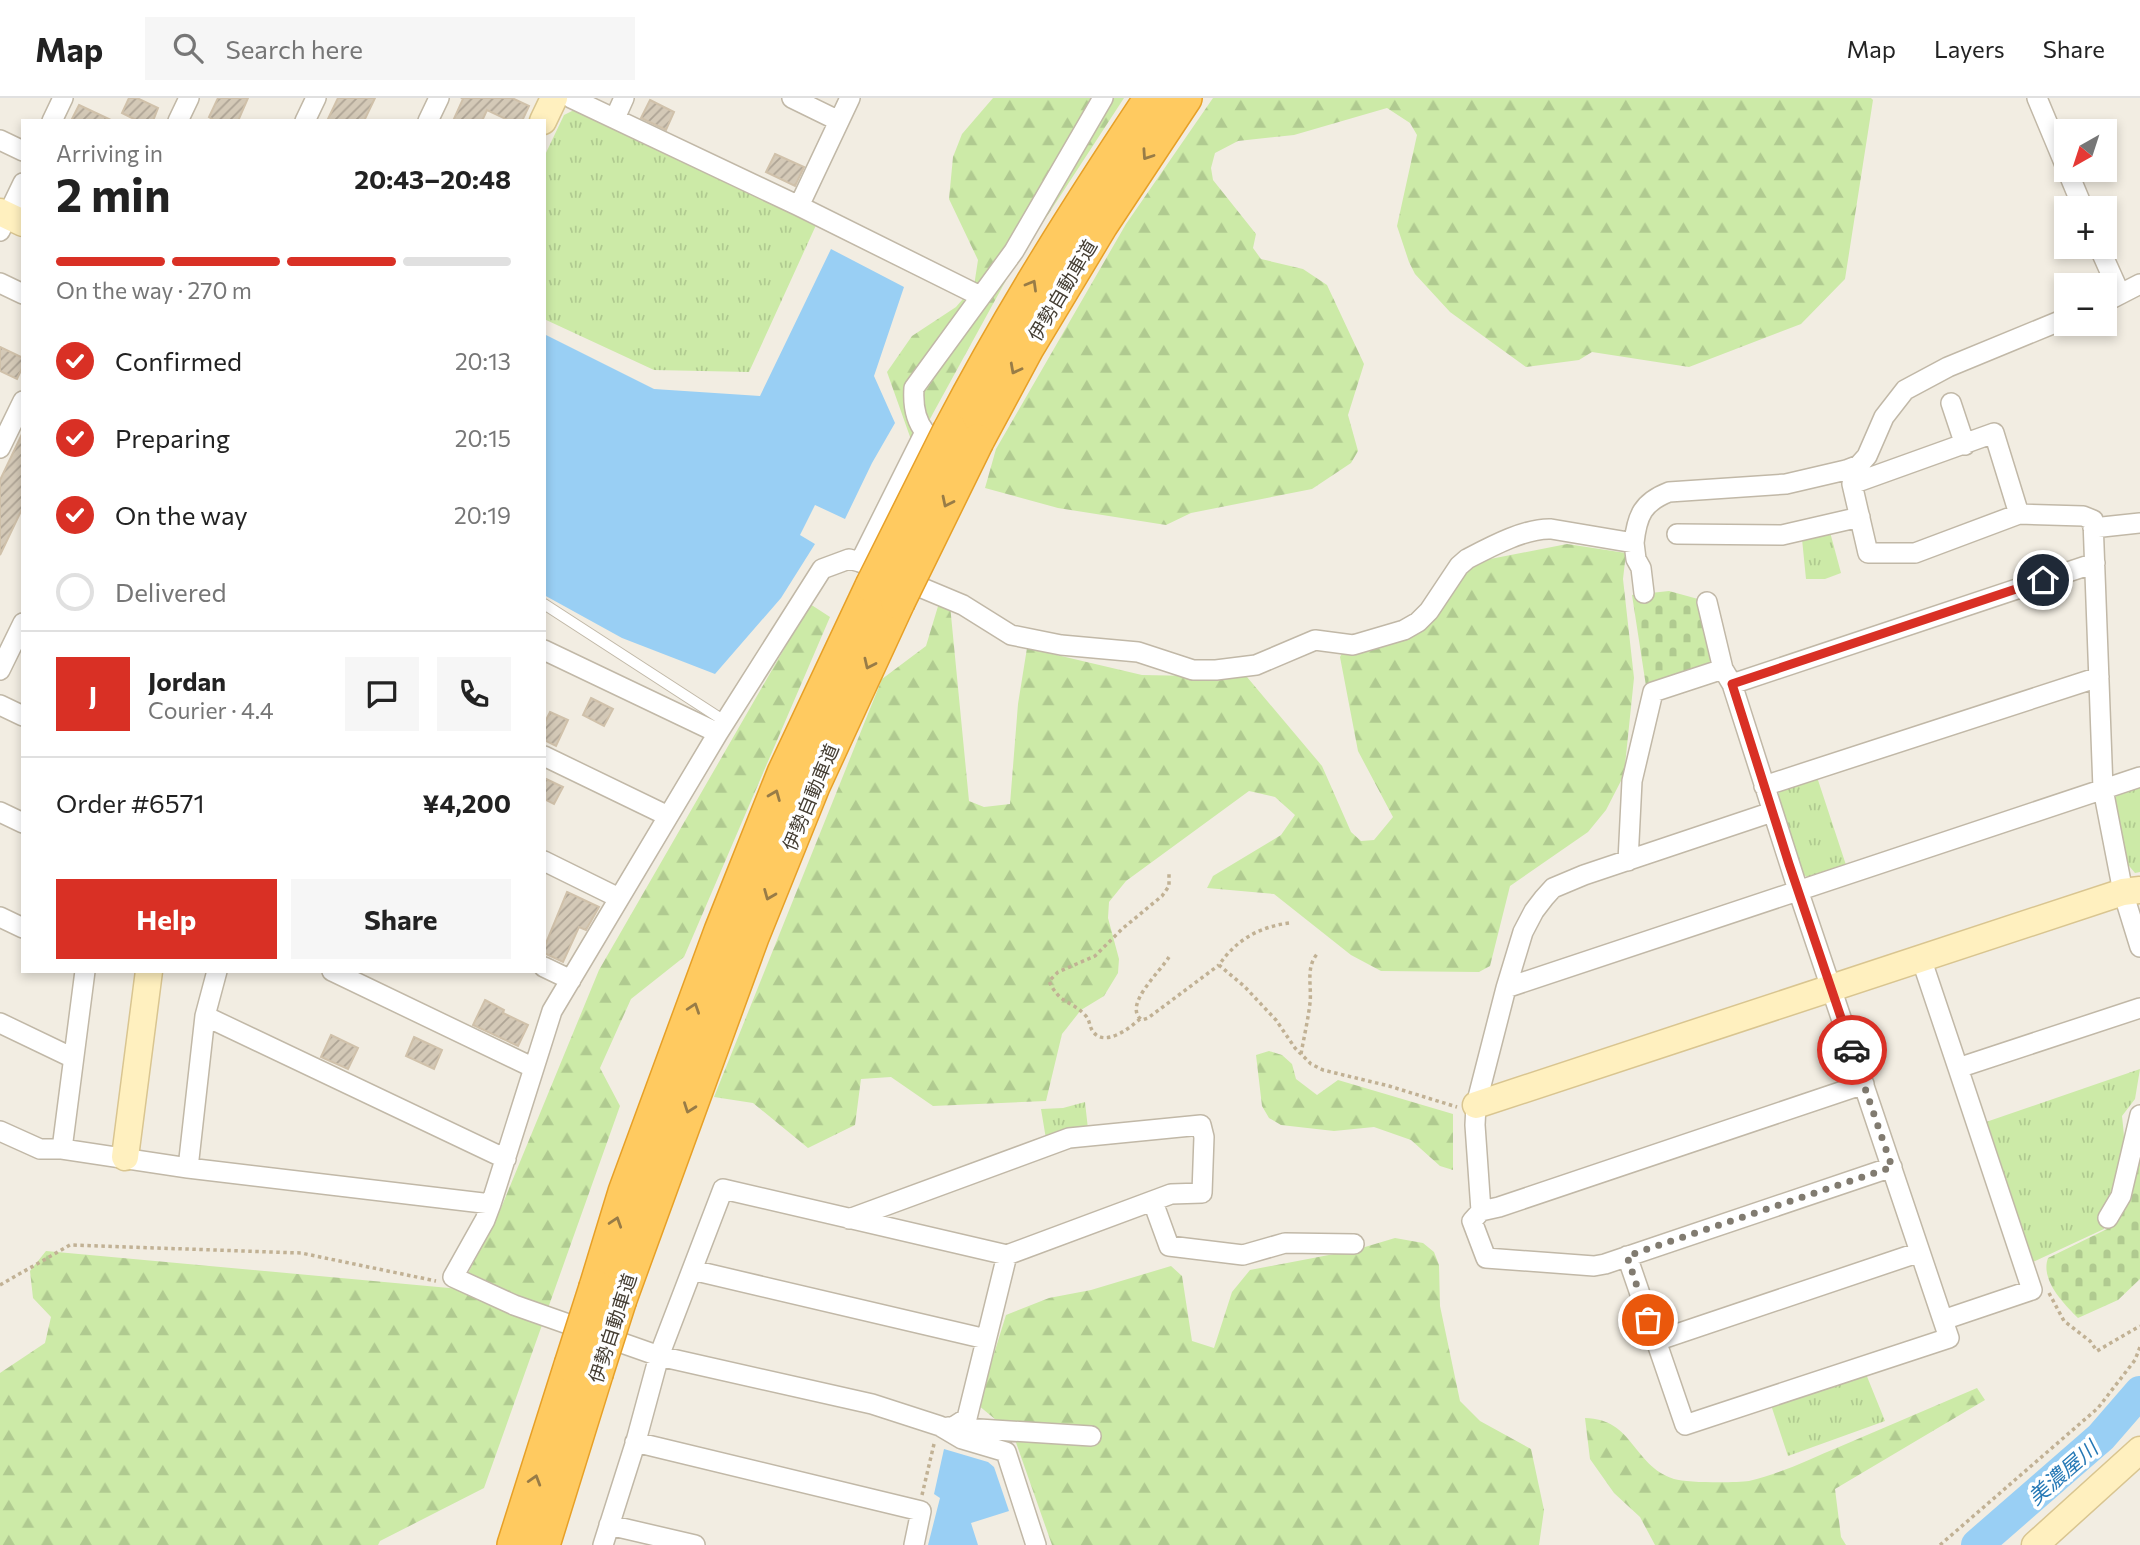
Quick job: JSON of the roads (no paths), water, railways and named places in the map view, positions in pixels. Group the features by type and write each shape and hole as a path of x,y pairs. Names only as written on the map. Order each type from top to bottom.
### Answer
{"highway":[{"name":"伊勢自動車道","path":"964,435 977,379 1066,226 1151,98"},
{"name":"伊勢自動車道","path":"543,1545 584,1370 608,1293 625,1192 721,931 784,773 876,583 964,435 1027,348 1094,236 1185,98"},
{"name":"伊勢自動車道","path":"514,1545 584,1370"}],"street":[{"path":"53,119 63,98"},
{"path":"179,119 189,98"},
{"path":"306,119 316,98"},
{"path":"429,119 439,98"},
{"path":"544,119 554,98"},
{"path":"571,98 799,206 980,296"},
{"path":"615,118 624,98"},
{"path":"792,98 839,121"},
{"path":"799,206 850,98"},
{"path":"876,583 925,432 915,410 914,388 1033,220 1103,98"},
{"path":"2036,98 2078,196"},
{"path":"0,140 21,150"},
{"path":"7,220 21,188"},
{"path":"0,283 21,293"},
{"path":"2117,296 2140,284"},
{"path":"1644,593 1634,543 1640,514 1645,506 1661,495 1669,492 1786,484 1830,475 1859,464 1871,449 1876,431 1884,417 1905,390 1948,367 2054,323"},
{"path":"1951,402 1965,445"},
{"path":"0,448 21,405"},
{"path":"2019,514 1994,433 1852,484 1868,553 1915,552 2019,514 2083,516 2093,520 2103,789 2131,891 2140,947"},
{"path":"1677,534 1782,534 1860,517"},
{"path":"2092,528 2140,523"},
{"path":"1037,1545 1006,1452 962,1439 872,1404 659,1356 514,1305 453,1278 491,1204 552,1012 619,898 822,569 849,559 876,583 963,605 1010,635 1061,645 1138,652 1193,670 1216,670 1256,665 1315,640 1353,645 1404,630 1418,622 1429,611 1459,566 1467,559 1526,532 1551,529 1634,543"},
{"path":"1628,861 1632,781 1653,692 1728,676 2095,563"},
{"path":"1627,1256 1685,1425 1949,1338 1772,812 1707,602"},
{"path":"0,670 21,627"},
{"path":"546,651 723,727"},
{"path":"1764,786 2099,677"},
{"path":"0,705 21,715"},
{"path":"546,758 668,816"},
{"path":"1506,988 2140,777"},
{"path":"0,812 21,822"},
{"path":"1480,1211 1476,1108 1506,988 1523,932 1534,911 1553,888 1772,812"},
{"path":"546,863 619,898"},
{"path":"1476,1108 1831,987 2131,891"},
{"path":"0,917 21,927"},
{"path":"1921,958 2032,1290 1943,1320"},
{"path":"546,969 571,980"},
{"path":"62,1149 85,973"},
{"path":"125,1157 149,973"},
{"path":"188,1168 205,1016 216,973"},
{"path":"336,973 534,1068"},
{"path":"1958,1068 2140,1008"},
{"path":"205,1016 506,1160"},
{"path":"0,1023 73,1058"},
{"path":"1864,1084 1499,1207 1480,1211 1472,1221 1486,1258 1594,1266 1892,1167"},
{"path":"2108,1218 2121,1196 2140,1115"},
{"path":"603,1545 659,1356 723,1189 849,1219 1007,1255 1171,1194 1202,1194 1204,1137 1201,1125 1069,1138 849,1219"},
{"path":"2,1136 40,1149 62,1149 188,1168 491,1204"},
{"path":"1153,1202 1169,1246 1243,1255 1285,1243 1354,1244"},
{"path":"1656,1341 1920,1252"},
{"path":"943,1432 967,1418 1007,1255"},
{"path":"692,1270 986,1339"},
{"path":"943,1432 1091,1436"},
{"path":"635,1442 921,1511 914,1545"},
{"path":"2035,1545 2140,1451"},
{"path":"609,1524 695,1545"}],"lane":[{"path":"546,605 723,727"}],"water":[{"path":"831,249 904,287 874,376 895,423 845,519 815,505 800,535 815,544 781,598 715,674 622,638 546,596 546,335 654,389 760,396"},
{"path":"944,1449 988,1462 994,1467 1009,1511 971,1523 978,1545 928,1545 940,1498 934,1494"}],"waterway":[{"name":"美濃屋川","path":"1977,1545 2101,1437 2140,1392"}]}
